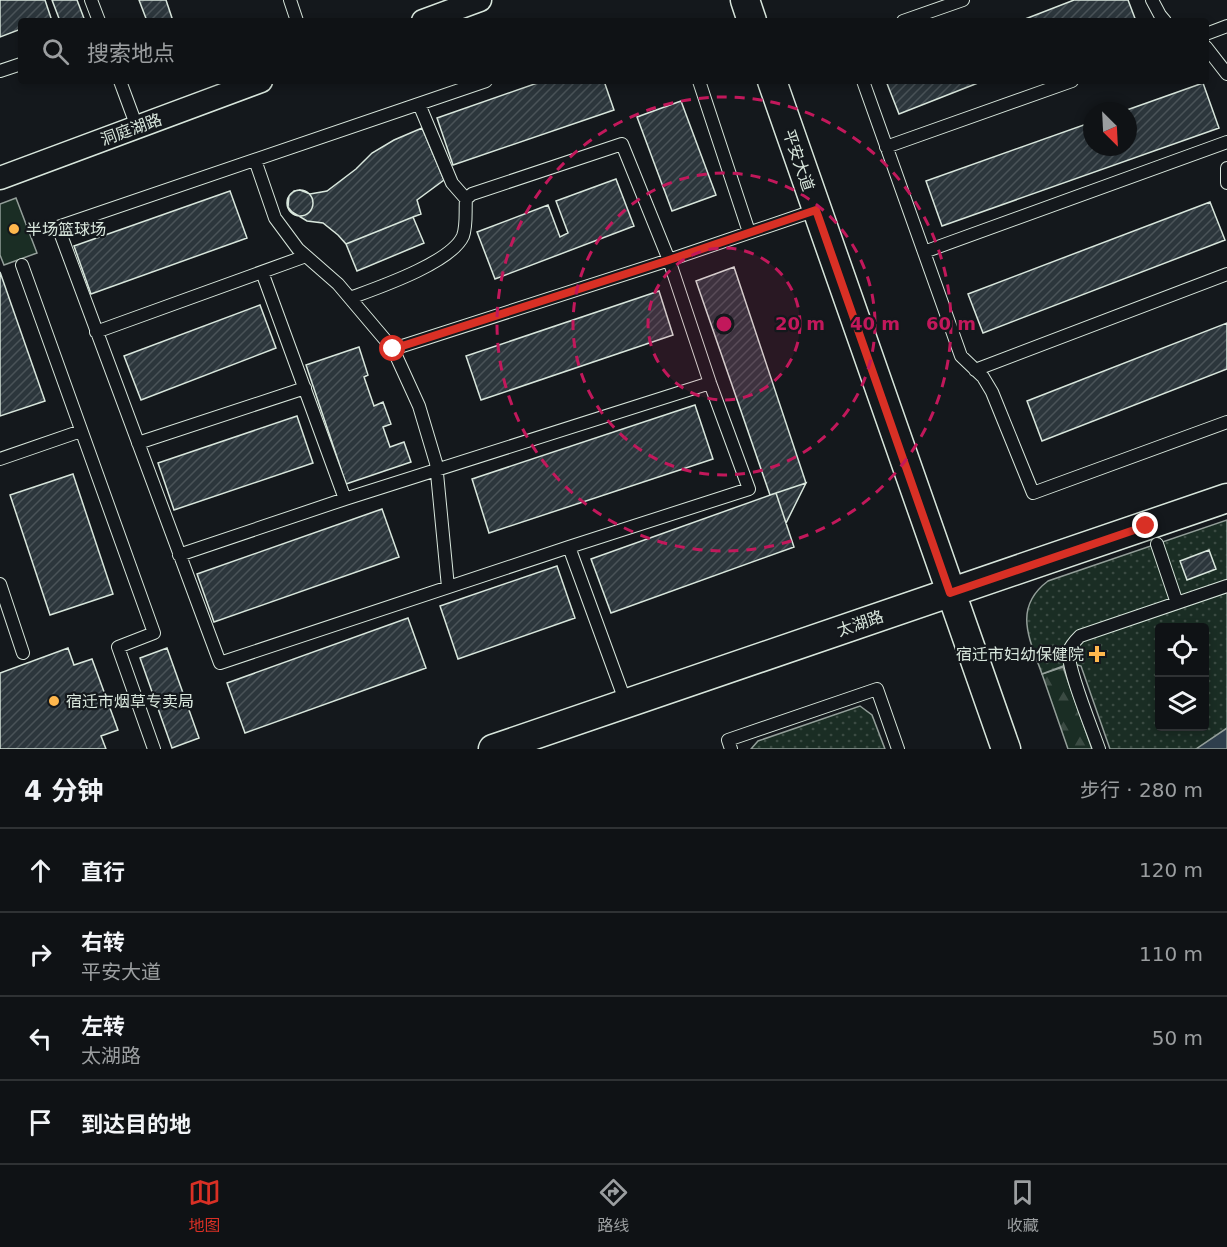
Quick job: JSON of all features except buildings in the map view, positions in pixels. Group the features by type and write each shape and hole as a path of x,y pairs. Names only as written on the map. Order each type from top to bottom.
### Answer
{"street":[{"path":"431,18 480,0"},
{"path":"745,0 751,18"},
{"name":"洞庭湖路","path":"0,178 253,84"},
{"name":"平安大道","path":"773,84 1006,749"},
{"name":"太湖路","path":"507,747 626,703 1227,498"}],"lane":[{"path":"91,0 98,18"},
{"path":"290,0 296,18"},
{"path":"912,18 963,0"},
{"path":"1152,0 1163,18"},
{"path":"1209,33 1227,26"},
{"path":"1209,51 1227,74"},
{"path":"0,72 18,65"},
{"path":"121,84 137,127"},
{"path":"350,298 436,261 453,249 462,237 466,199 472,194 622,144 669,260 710,383 749,489 220,663 58,227 477,84"},
{"path":"700,84 749,232"},
{"path":"864,84 961,356 983,377 992,392 1033,493 1227,422"},
{"path":"886,147 1064,84"},
{"path":"419,104 452,183 466,199"},
{"path":"924,252 1227,142"},
{"path":"255,160 275,218 298,249 338,284 393,349 419,406 436,470 448,587"},
{"path":"1227,168 1227,183"},
{"path":"393,349 816,210"},
{"path":"96,332 306,256"},
{"path":"22,265 154,633 117,647 153,749"},
{"path":"262,272 345,499"},
{"path":"975,370 1227,274"},
{"path":"179,555 345,499 710,383"},
{"path":"138,443 305,388"},
{"path":"0,459 81,431"},
{"path":"1157,544 1177,603"},
{"path":"569,547 626,703"},
{"path":"0,584 23,653"},
{"path":"1100,749 1072,669 1069,652 1072,644 1080,636 1227,586"},
{"path":"731,749 728,740 877,688 898,749"}],"green space":[{"name":"半场篮球场","path":"16,198 37,253 4,265 0,255 0,204"},
{"name":"宿迁市妇幼保健院","path":"1227,520 1227,749 1110,749 1081,666 1071,663 1042,674 1027,625 1030,602 1037,591 1048,581"},
{"path":"1063,667 1092,749 1068,749 1042,674"},
{"path":"860,706 872,715 885,749 751,749 758,741"}],"water":[{"path":"1227,728 1227,749 1196,749"}],"place":[{"name":"半场篮球场","path":"14,229"},
{"name":"宿迁市妇幼保健院","path":"1097,654"},
{"name":"宿迁市烟草专卖局","path":"54,701"}],"route":[{"path":"393,349 816,210 950,593 1146,526"}]}
